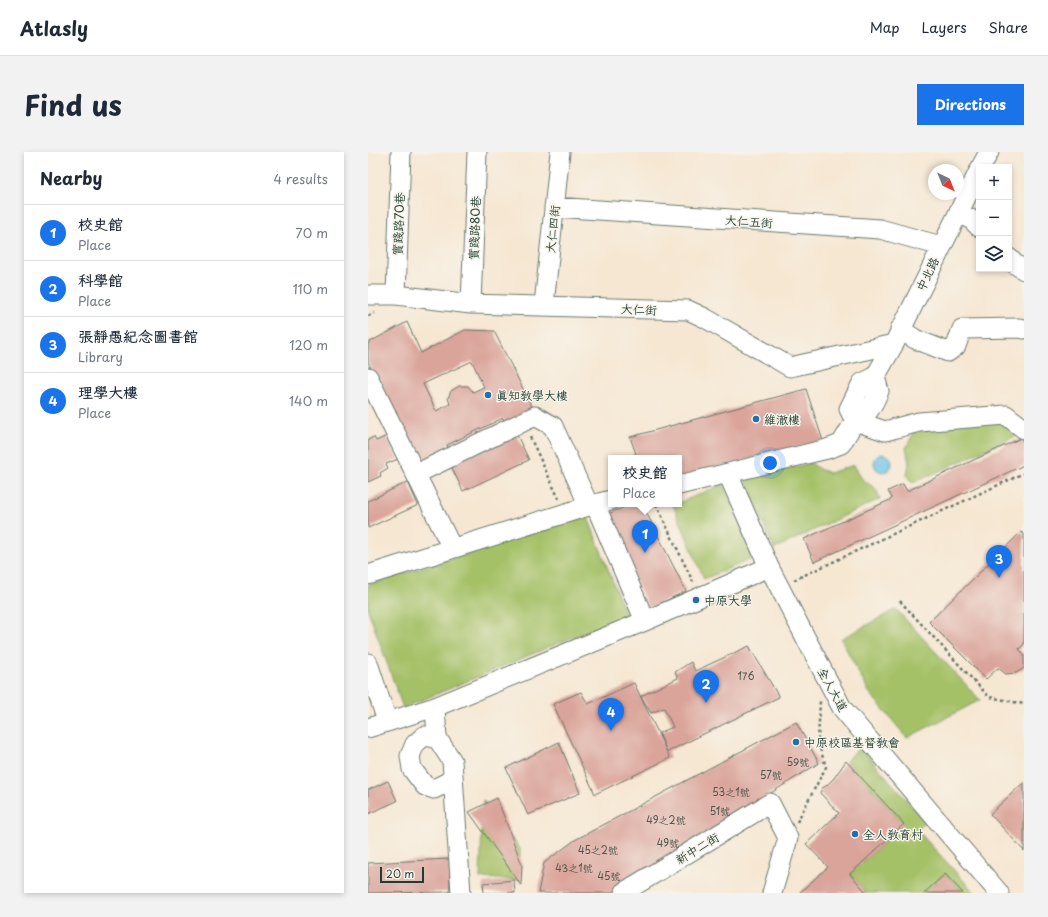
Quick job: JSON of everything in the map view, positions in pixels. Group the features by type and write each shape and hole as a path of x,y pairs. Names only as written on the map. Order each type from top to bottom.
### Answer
{"street":[{"name":"實踐路70巷","path":"396,295 401,152"},
{"name":"實踐路80巷","path":"471,304 477,152"},
{"name":"大仁四街","path":"544,305 560,152"},
{"path":"983,164 989,152"},
{"name":"中北路","path":"855,420 849,409 862,383 875,376 897,337 976,177"},
{"name":"大仁五街","path":"554,207 880,230 941,246"},
{"path":"959,211 976,224"},
{"path":"1012,261 1024,270"},
{"name":"大仁街","path":"368,295 396,295 471,304 688,310 705,318 790,367 897,337"},
{"path":"897,337 915,339 948,352 956,346 962,329 1024,329"},
{"path":"368,377 452,548"},
{"path":"682,484 827,449 841,444 855,420 885,431 919,422 1006,415 1024,430"},
{"path":"416,474 535,416 552,426 598,503 645,621"},
{"name":"全人大道","path":"728,474 769,567 842,708 999,893"},
{"path":"368,574 598,503"},
{"path":"368,728 435,707 645,621 769,567"},
{"path":"368,663 387,721"},
{"path":"435,707 437,738 452,761 461,893"},
{"path":"437,738 424,736 415,744 410,756 412,769 425,786 434,790 448,782 453,776"},
{"name":"新中二街","path":"625,893 624,892 770,803 788,838"},
{"path":"772,893 788,838"}],"path":[{"path":"523,422 565,513"},
{"path":"779,586 1024,473"},
{"path":"657,507 700,597"},
{"path":"900,601 990,697 1024,704"},
{"path":"788,838 826,767 818,742 820,697"}],"green space":[{"path":"1006,415 1018,435 913,483 907,476 909,463 906,448 919,422"},
{"path":"811,463 819,469 829,473 854,465 862,479 876,489 880,499 774,549 745,479"},
{"path":"723,484 754,558 704,579 674,507 682,507 682,502"},
{"path":"587,515 626,615 403,708 368,610 368,585"},
{"path":"896,609 980,700 907,738 869,692 841,639"},
{"path":"860,747 926,822 917,830 975,893 963,893 945,874 924,893 862,893 865,891 850,874 904,824 846,761"},
{"path":"483,800 520,849 519,880 480,878"}],"water":[{"path":"879,454 887,454 892,459 890,470 887,472 879,472 874,467 874,459"}],"building":[{"name":"真知教學大樓","path":"407,322 421,353 465,330 494,331 535,413 507,427 503,418 447,445 451,455 422,469 368,362 368,343","holes":["472,361 484,387 473,392 468,386 459,386 451,391 448,398 450,404 436,411 423,384"]},
{"name":"維澈樓","path":"806,389 823,441 682,476 682,455 634,455 636,454 630,437"},
{"path":"515,431 529,460 463,491 449,462"},
{"path":"387,436 398,459 386,464 388,468 380,473 381,476 368,482 368,440 374,437 376,441"},
{"path":"1021,438 1024,444 1024,465 814,562 804,539 892,499 888,491 903,484 907,491"},
{"path":"408,482 418,505 368,528 368,501"},
{"path":"625,507 644,507 686,591 649,609 605,515"},
{"path":"1021,532 1024,534 1024,644 1019,649 1024,655 1024,668 1016,673 1006,674 998,668 986,679 929,622"},
{"path":"749,646 779,697 667,752 659,733 673,727 664,708 651,713 641,696 678,678 675,672 691,662 695,671"},
{"path":"634,683 670,758 595,794 553,704 581,692 588,704"},
{"path":"796,722 819,763 610,893 538,893 544,863 575,840"},
{"path":"559,742 580,793 528,815 506,768"},
{"name":"全人教育村","path":"846,761 904,824 850,874 865,891 862,893 799,893 828,867 806,844 839,813 820,793 822,788 834,778"},
{"path":"388,781 397,801 368,814 368,790"},
{"path":"1024,782 1024,851 990,814"},
{"path":"497,798 522,865 521,885 469,812"},
{"path":"449,859 450,892 368,893 368,863"},
{"path":"945,874 963,893 924,893"},
{"path":"514,880 515,893 484,893 483,883"}],"place":[{"name":"真知教學大樓","path":"488,395"},
{"name":"維澈樓","path":"756,419"},
{"name":"校史館","path":"645,553"},
{"name":"張靜愚紀念圖書館","path":"999,578"},
{"name":"中原大學","path":"696,600"},
{"name":"科學館","path":"706,703"},
{"name":"理學大樓","path":"611,731"},
{"name":"中原校區基督教會","path":"796,742"},
{"name":"全人教育村","path":"855,834"}]}
